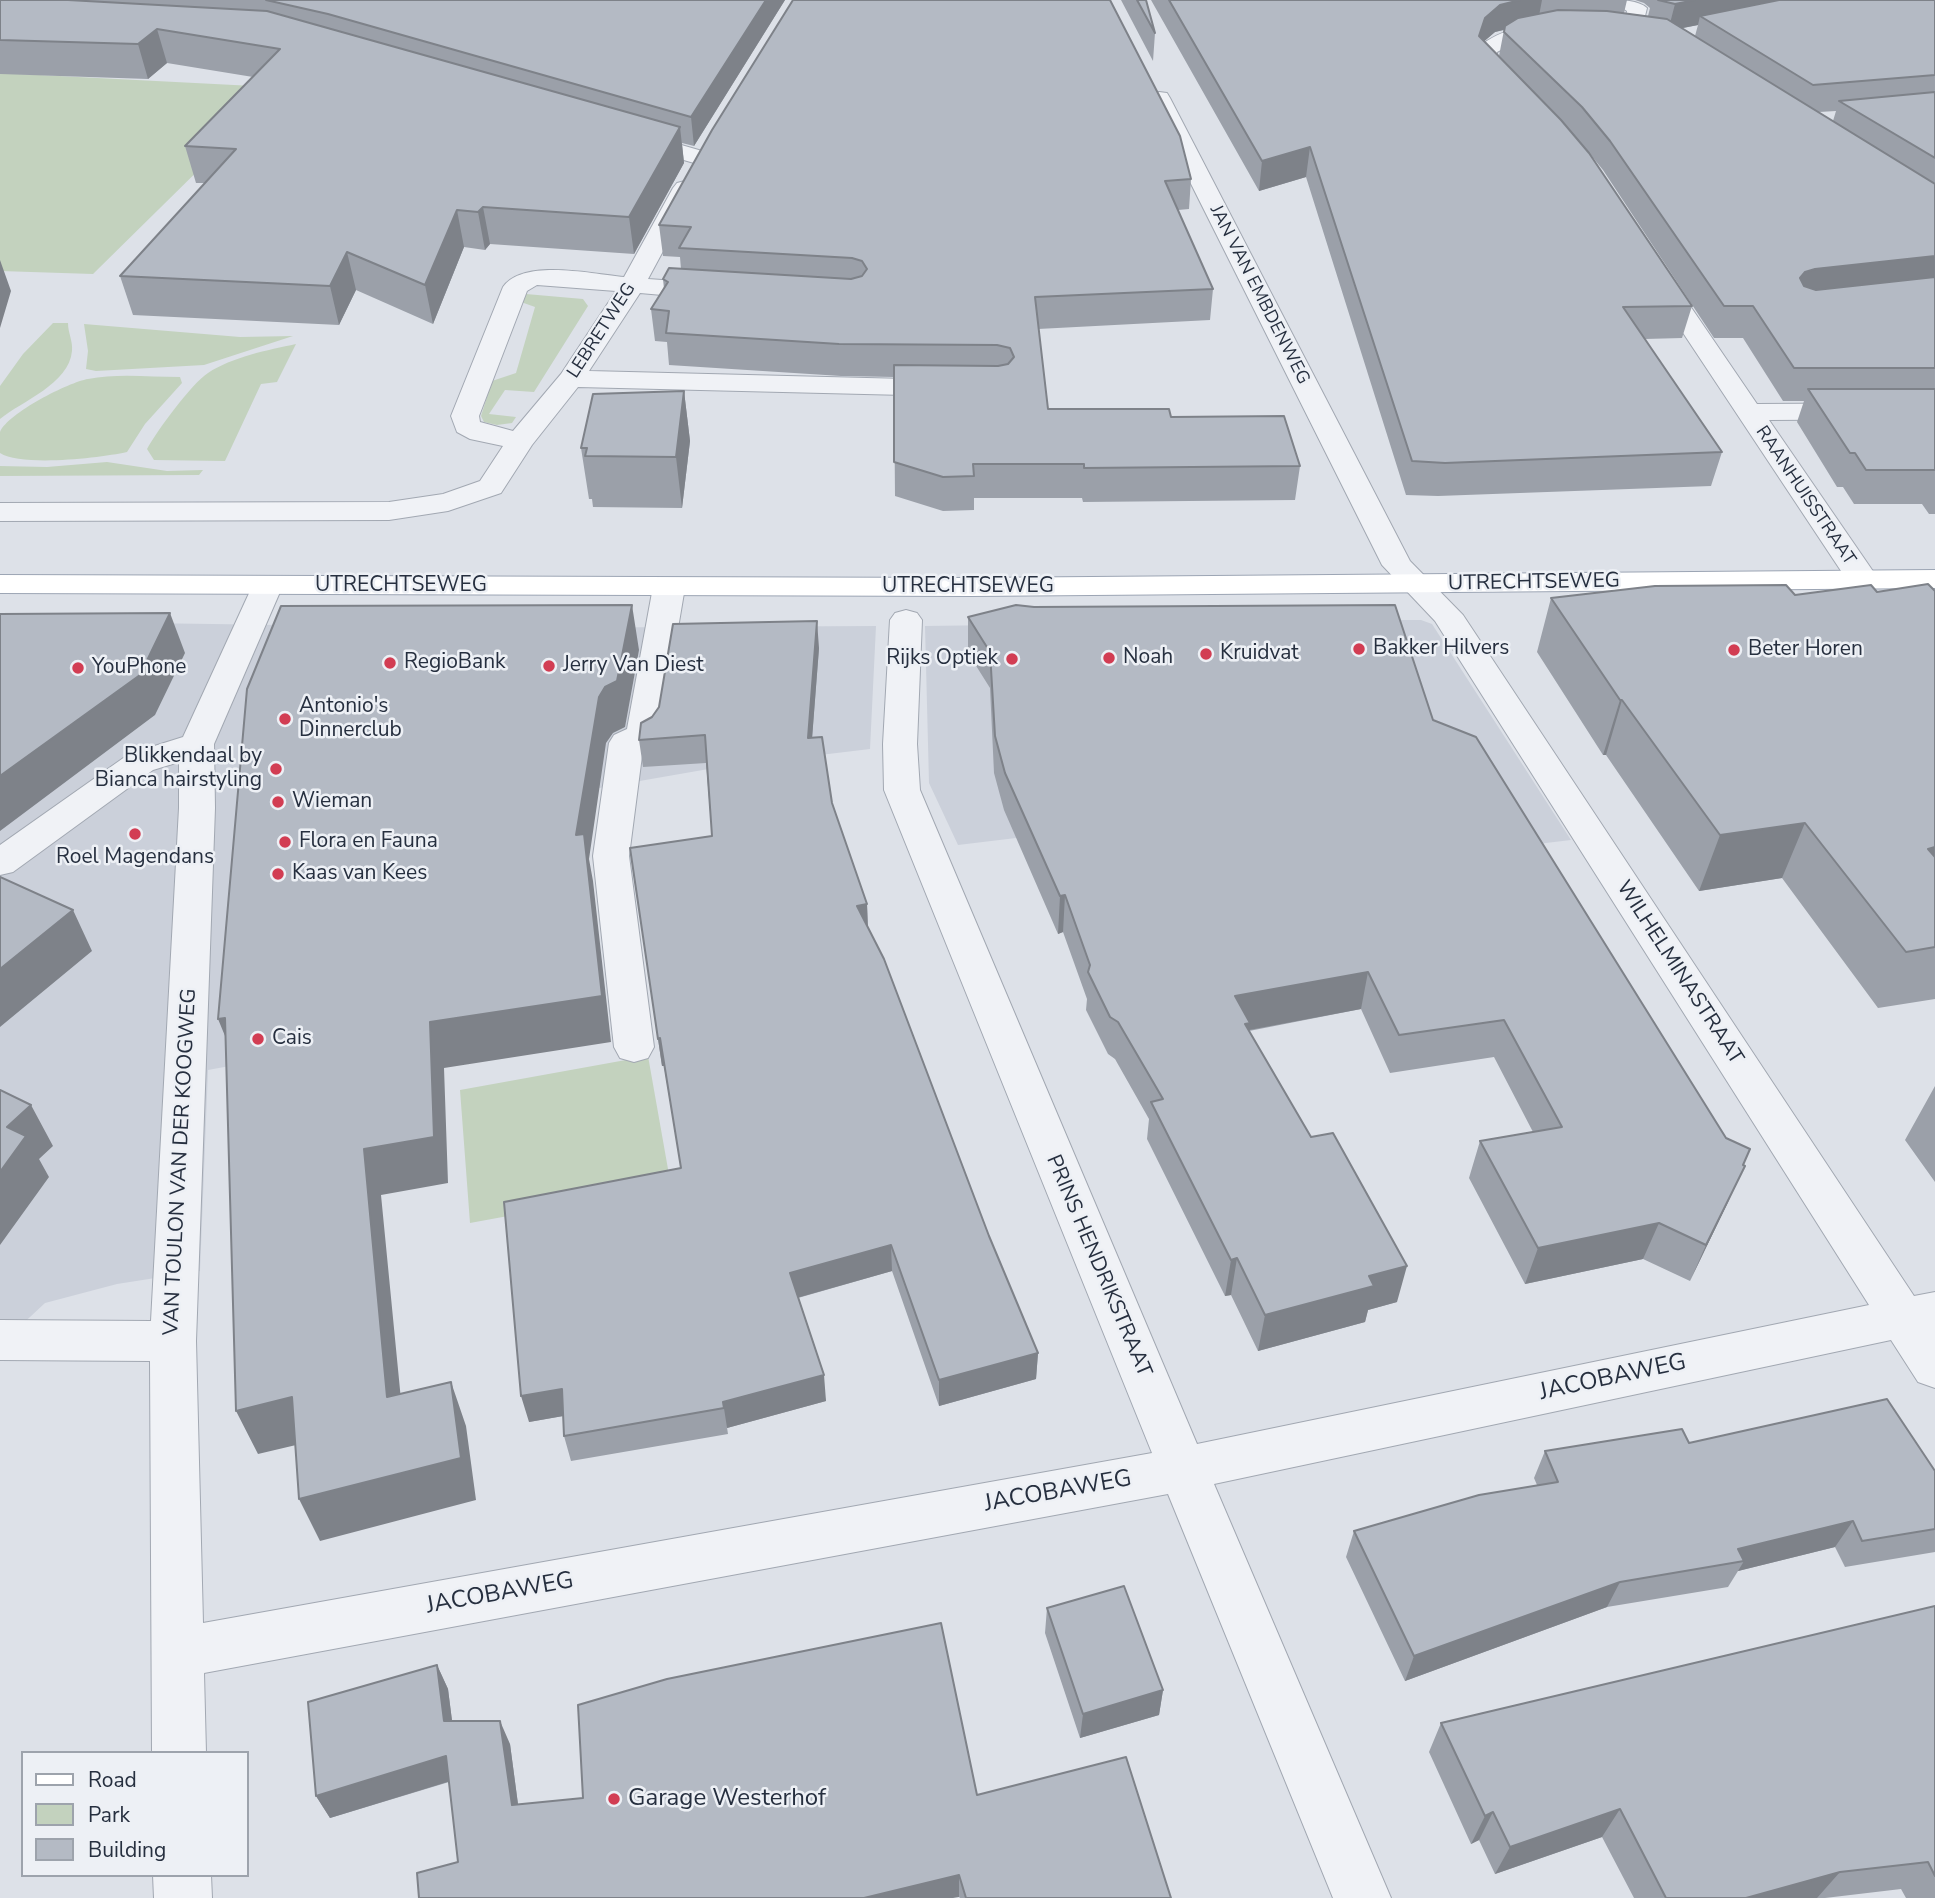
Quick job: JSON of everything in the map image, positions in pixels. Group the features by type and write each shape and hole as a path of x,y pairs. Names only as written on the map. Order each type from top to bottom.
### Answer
{"main road":[{"name":"UTRECHTSEWEG","path":"0,584 670,587 1935,579"}],"street":[{"path":"1619,0 1637,8 1633,32"},
{"path":"1530,107 1486,62 1487,50 1498,40 1540,30 1577,28"},
{"path":"1609,30 1657,37"},
{"name":"JAN VAN EMBDENWEG","path":"1147,74 1397,565 1417,584"},
{"path":"612,132 701,158"},
{"name":"LEBRETWEG","path":"0,512 389,511 448,502 491,487 520,441 571,379 631,287 715,136"},
{"name":"RAANHUISSTRAAT","path":"1644,255 1863,580"},
{"path":"520,441 480,433 467,426 465,416 516,286 533,277 742,294"},
{"path":"571,379 818,387 970,388"},
{"name":"RAANHUISSTRAAT","path":"1748,412 1935,411"},
{"name":"WILHELMINASTRAAT","path":"1417,584 1447,615 1918,1314 1935,1367"},
{"name":"VAN TOULON VAN DER KOOGWEG","path":"179,1751 173,1341 197,808 197,744 267,586"},
{"path":"634,1047 611,856 626,743 643,734 670,587"},
{"name":"PRINS HENDRIKSTRAAT","path":"906,620 900,744 902,790 932,868 1362,1898"},
{"path":"0,863 141,762 197,744"},
{"name":"JACOBAWEG","path":"176,1653 1183,1469 1918,1314"},
{"path":"0,1340 173,1341"},
{"path":"183,1877 183,1898"}],"shaded area":[{"path":"1421,620 1432,624 1571,840 1378,863 1248,810 958,845 929,783 925,626"},
{"path":"0,621 495,628 876,626 870,749 720,767 433,817 420,1031 208,1070 200,1271 117,1284 45,1303 0,1345"}],"green space":[{"path":"0,73 273,87 224,145 93,274 0,271"},
{"path":"526,294 583,299 588,306 534,392 505,390 489,414 516,417 512,423 497,425 484,422 481,416 492,381 516,373 535,307 521,302"},
{"path":"53,323 68,323 72,347 69,363 63,373 43,391 0,419 0,386 23,354"},
{"path":"84,324 240,337 293,336 204,365 96,371 86,369 88,351"},
{"path":"296,344 277,382 261,384 225,461 154,460 147,449 158,431 193,387 208,373 239,358"},
{"path":"110,376 180,377 182,383 145,424 127,452 81,459 43,460 25,460 0,453 0,432 5,424 26,408 67,386 79,381"},
{"path":"107,462 167,471 203,470 199,475 0,476 0,466 47,467"},
{"path":"648,1056 671,1186 470,1223 460,1090"}],"building":[{"path":"0,0 68,0 267,11 680,127 629,217 483,207 478,212 457,210 425,285 347,252 330,286 120,276 236,149 185,146 280,49 157,29 138,44 0,40"},
{"path":"266,0 766,0 691,117 328,14"},
{"path":"793,0 1110,0 1180,136 1191,179 1165,181 1213,289 1035,297 1048,409 1169,409 1171,417 1284,416 1300,466 1084,468 1084,464 973,464 974,476 943,477 894,462 894,365 998,366 1008,364 1014,357 1010,348 997,345 839,344 666,333 669,311 651,309 668,282 663,279 669,268 851,279 862,276 867,269 862,261 852,258 679,248 691,227 659,225 712,130"},
{"path":"1137,0 1146,0 1155,33"},
{"path":"1169,0 1520,0 1500,5 1485,18 1479,36 1561,120 1589,153 1692,306 1623,307 1722,452 1445,463 1412,461 1310,147 1262,161"},
{"path":"1658,0 1695,0 1675,4"},
{"path":"1779,0 1935,0 1935,75 1813,85 1700,16"},
{"path":"1558,10 1607,11 1667,19 1935,184 1935,256 1815,269 1805,272 1800,278 1804,286 1816,290 1935,277 1935,368 1794,368 1753,306 1724,306 1610,141 1582,107 1504,32 1505,26 1518,18"},
{"path":"1935,92 1935,158 1839,101"},
{"path":"1808,389 1935,389 1935,470 1866,470 1855,453 1850,453"},
{"path":"684,391 676,457 585,456 587,448 581,448 593,394"},
{"path":"1928,584 1935,591 1935,847 1928,849 1935,857 1935,947 1906,952 1805,823 1720,835 1620,700 1551,598 1655,586 1786,585 1795,595 1871,585 1877,592"},
{"path":"632,605 617,681 605,687 599,697 576,835 584,834 602,996 430,1022 434,1137 364,1149 387,1397 451,1382 461,1458 299,1499 292,1397 236,1411 225,1018 218,1019 247,689 281,606"},
{"path":"1016,605 1395,605 1433,720 1476,737 1726,1138 1750,1149 1743,1165 1745,1166 1706,1245 1659,1223 1538,1248 1480,1141 1562,1127 1504,1020 1399,1035 1368,972 1235,996 1250,1023 1245,1024 1311,1137 1333,1133 1407,1266 1369,1276 1374,1286 1265,1315 1237,1258 1231,1260 1151,1102 1163,1099 1118,1022 1110,1017 1088,972 1090,965 1065,895 1060,896 1005,773 995,736 990,652 968,617"},
{"path":"170,613 140,675 0,776 0,614"},
{"path":"817,621 808,738 822,737 832,803 867,904 857,906 884,959 989,1236 1038,1353 939,1380 891,1245 790,1273 824,1375 723,1402 724,1408 564,1436 562,1389 521,1396 504,1202 681,1168 660,1038 658,1039 630,848 712,836 705,735 639,740 641,723 652,717 659,707 673,624"},
{"path":"0,877 73,910 0,969"},
{"path":"0,1090 31,1105 7,1127 26,1136 0,1172"},
{"path":"1887,1399 1935,1471 1935,1529 1862,1541 1853,1521 1738,1549 1744,1561 1620,1582 1414,1656 1354,1531 1479,1495 1558,1482 1545,1451 1682,1429 1689,1443"},
{"path":"1124,1586 1163,1690 1083,1714 1047,1608"},
{"path":"1935,1606 1935,1876 1928,1862 1840,1872 1746,1898 1666,1898 1620,1809 1510,1847 1493,1812 1485,1816 1441,1723"},
{"path":"941,1623 977,1795 1126,1757 1171,1898 966,1898 959,1875 864,1898 419,1898 417,1873 458,1862 446,1756 316,1796 308,1702 437,1665 444,1721 500,1721 512,1805 583,1798 578,1705 667,1679"}],"place":[{"name":"Bakker Hilvers","path":"1359,649"},
{"name":"Beter Horen","path":"1734,650"},
{"name":"Kruidvat","path":"1206,654"},
{"name":"Noah","path":"1109,658"},
{"name":"Rijks Optiek","path":"1012,659"},
{"name":"RegioBank","path":"390,663"},
{"name":"Jerry Van Diest","path":"549,666"},
{"name":"YouPhone","path":"78,668"},
{"name":"Antonio's Dinnerclub","path":"285,719"},
{"name":"Blikkendaal by Bianca hairstyling","path":"276,769"},
{"name":"Wieman","path":"278,802"},
{"name":"Roel Magendans","path":"135,834"},
{"name":"Flora en Fauna","path":"285,842"},
{"name":"Kaas van Kees","path":"278,874"},
{"name":"Cais","path":"258,1039"},
{"name":"Garage Westerhof","path":"614,1799"}]}
